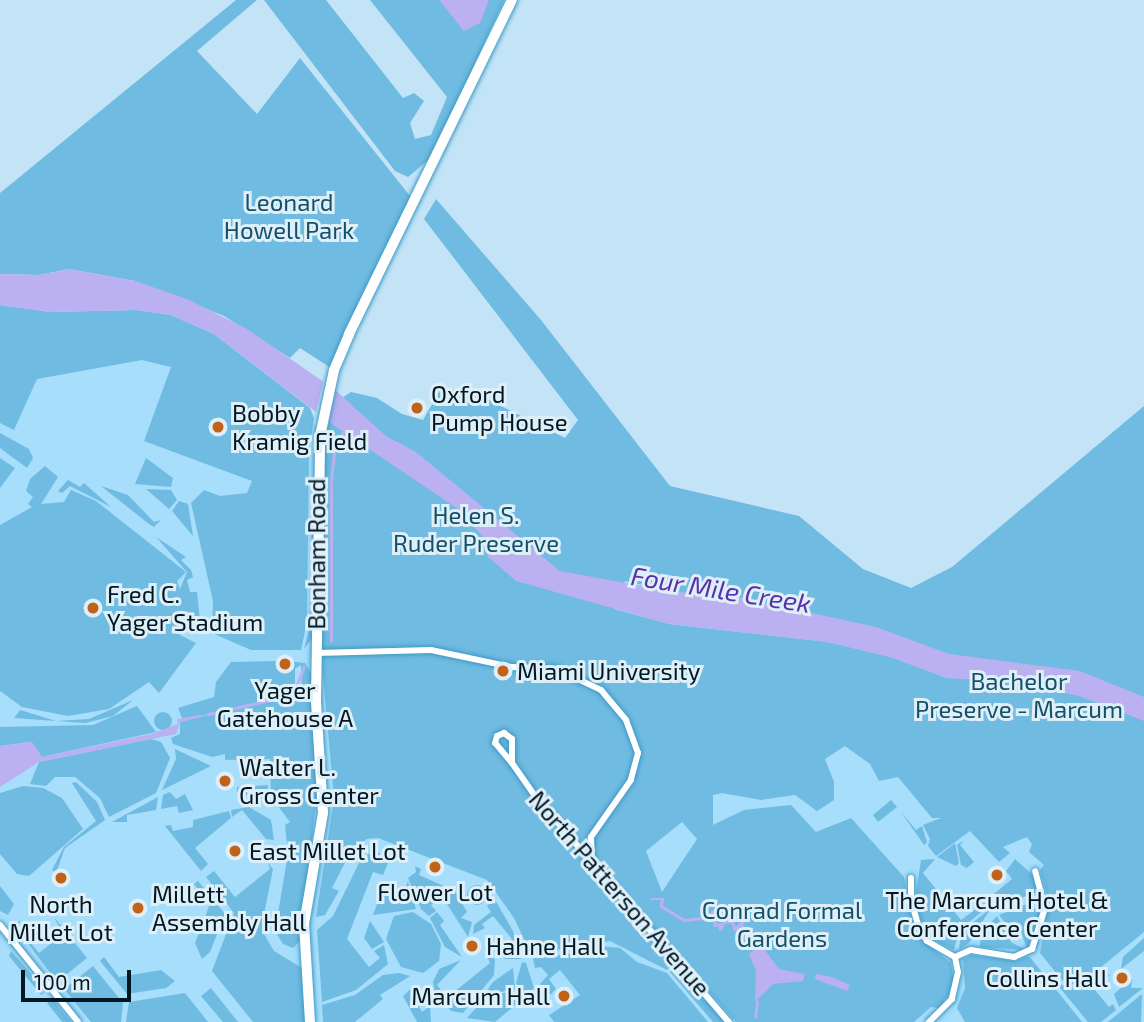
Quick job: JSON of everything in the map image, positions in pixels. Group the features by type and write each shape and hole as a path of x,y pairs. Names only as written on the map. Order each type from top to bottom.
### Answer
{"street":[{"name":"Bonham Road","path":"310,1022 304,924 323,813 316,653 317,470 323,424 333,378 355,321 512,0"},
{"path":"316,653 431,650 512,667 557,669 601,690 626,720 638,753 631,780 591,837 592,861"},
{"name":"North Patterson Avenue","path":"512,763 729,1022"},
{"path":"955,957 971,950 1014,957 1028,952 1044,920 1045,898 1035,871"},
{"path":"911,877 911,900 923,936 955,957"},
{"path":"0,925 78,1022"},
{"path":"929,1022 952,999 958,985 955,957"}],"shaded area":[{"path":"439,0 489,0 480,23 464,31"},
{"name":"Four Mile Creek","path":"69,269 135,281 187,299 247,329 334,389 386,436 416,452 560,571 675,592 742,598 876,627 949,654 1080,671 1144,697 1144,721 1079,696 1008,682 946,678 893,658 828,642 669,624 516,581 488,557 484,538 458,509 329,422 214,334 171,315 136,310 51,312 0,305 0,274 39,275"},
{"name":"Miami University","path":"160,326 321,429 431,476 1144,709 1144,1022 0,1022 0,330"},
{"path":"210,715 180,722 176,734 39,762 0,787 0,746 32,742 42,757 151,734 178,724 177,719"},
{"path":"761,945 779,969 805,974 803,981 773,984 755,1002 756,971 749,954"},
{"path":"816,974 850,985 847,991 815,979"}],"green space":[{"name":"Leonard Howell Park","path":"236,0 257,0 197,51 257,114 300,58 414,201 334,370 300,348 290,358 224,316 135,281 69,269 39,275 0,274 0,193"},
{"path":"264,0 326,0 403,98 414,93 424,101 410,123 415,139 431,135 447,97 370,0 504,0 433,156 408,177 395,171"},
{"path":"436,199 541,320 670,486 799,516 863,569 911,588 952,567 1144,406 1144,932 1090,976 1073,984 1062,980 1040,953 1049,900 1040,870 1044,865 1029,852 1032,844 1027,837 1003,847 1010,853 999,862 970,831 936,856 928,846 930,839 923,825 941,818 932,818 898,777 879,781 870,764 845,746 825,759 834,782 834,800 817,811 795,795 761,800 722,793 713,795 713,825 744,810 791,805 816,832 851,818 904,877 910,913 923,941 951,963 954,983 949,994 939,1008 931,1007 914,1022 736,1022 603,870 599,873 675,963 667,970 610,941 531,954 514,918 487,880 378,838 367,839 352,849 332,888 339,891 325,915 316,917 334,799 320,640 319,475 329,422 339,400 351,392 377,398 402,414 423,420 442,387 477,394 565,438 578,420 424,219","holes":["625,581 675,592 742,598 802,613 874,653 828,642 669,624 614,609","682,822 697,839 662,892 646,851"]},
{"path":"0,305 51,312 136,310 171,315 214,334 310,408 314,418 309,453 307,622 301,650 251,650 212,633 213,601 191,503 204,490 220,496 247,493 252,481 144,441 171,367 142,360 37,379 14,430 0,423"},
{"path":"0,433 29,449 33,458 27,468 0,448"},
{"path":"314,441 312,638 304,649 310,626"},
{"path":"0,458 15,468 0,488"},
{"path":"146,458 173,478 171,487 135,484"},
{"name":"Fred C. Yager Stadium","path":"45,466 58,477 41,504 64,502 71,490 96,501 186,572 177,581 180,589 187,572 156,537 186,557 181,560 191,570 193,577 187,580 190,592 197,592 200,621 185,624 180,635 196,643 159,693 149,682 109,709 68,716 22,707 0,691 0,525 32,507 28,504 33,497 26,491 30,479"},
{"path":"68,480 80,487 84,483 111,507 70,486 62,493 58,491"},
{"path":"101,486 128,495 154,522 161,520 154,527"},
{"path":"146,489 171,490 177,500 169,509"},
{"path":"179,501 188,504 193,536 172,511"},
{"path":"282,661 282,667 288,667 288,661 305,663 311,673 318,786 300,941 293,948 283,944 275,931 288,854 285,825 290,822 271,797 270,759 225,760 225,754 212,757 173,744 171,738 180,734 180,722 192,718 182,718 178,708 214,697 216,682 231,662","holes":["301,665 302,695 262,702 295,692 295,669"]},
{"path":"133,700 113,716 85,723 56,721 89,719"},
{"path":"137,706 156,732 42,757 31,742 0,746 0,727 93,725"},
{"path":"20,710 56,721 14,718"},
{"path":"163,712 169,715 172,721 169,727 163,730 157,727 154,721 157,715"},
{"path":"151,739 161,742 170,758 156,793 109,817 100,798 75,777 55,777 46,786 30,784 39,762"},
{"path":"175,749 211,766 162,790 176,759"},
{"path":"76,782 97,802 105,820 65,848 56,873 52,870 64,847 96,821 72,783"},
{"path":"268,785 266,800 237,792 237,787"},
{"path":"23,786 43,788 62,798 83,829 29,876 17,874 0,854 0,793"},
{"path":"170,792 176,799 185,794 193,810 179,813 177,806 161,809 163,795"},
{"path":"158,797 156,810 127,815 127,822 112,822"},
{"path":"891,800 897,807 878,822 873,815"},
{"path":"249,807 271,820 274,840 266,839 242,810 232,817 231,810"},
{"path":"229,811 231,818 195,848 208,864 201,871 165,826 171,825 173,831 193,827 193,820"},
{"path":"901,812 916,830 922,826 927,842 924,845"},
{"path":"964,840 960,845 974,862 967,868 961,865 957,845"},
{"path":"955,843 959,863 956,866 937,857"},
{"path":"372,852 380,853 379,859 388,863 383,875 373,872 347,939 369,967 380,958 374,951 384,945 388,964 356,990 322,1002 317,930 333,916 361,859"},
{"path":"935,859 923,873 961,920 984,903 989,906 959,930 954,950 930,938 914,905 921,860"},
{"path":"1015,859 1034,876 1038,891 995,909 989,898 1012,879 1006,871"},
{"path":"268,863 273,869 263,919 264,934 274,951 302,968 306,1022 253,1022 212,971 234,913 206,877 214,871 235,897 270,869"},
{"path":"415,866 421,869 419,875 455,891 467,912 461,918 472,922 468,937 442,896 431,905 436,911 429,916 421,909 408,878 416,872"},
{"path":"198,881 225,914 210,952 202,959 195,943 210,904 194,884"},
{"path":"408,881 416,909 373,915 382,891 403,894"},
{"path":"477,885 484,888 487,895 484,902 477,905 470,902 467,895 470,888"},
{"path":"0,886 14,904 8,915 0,911"},
{"path":"494,898 513,931 521,959 505,959 494,951 497,943 501,948 512,939 493,916 482,924 485,928 473,934 474,925 491,912 487,906"},
{"path":"1029,903 1041,915 1027,949 1021,932 1010,929 999,915"},
{"path":"991,908 969,943 959,950 961,932"},
{"path":"413,912 431,924 441,944 439,961 423,973 401,967 386,939 394,916"},
{"path":"437,912 444,921 440,925 462,957 445,947 430,918"},
{"path":"997,916 1011,942 1025,950 980,947 981,933"},
{"path":"54,917 87,958 57,982 14,925 21,920 17,926 39,953 63,934"},
{"path":"370,921 384,942 372,949 364,938"},
{"path":"1144,938 1144,951 1121,969 1123,957"},
{"path":"599,946 620,948 637,962 667,973 708,1022 554,1022 549,1015 580,995 560,970 549,979 556,989 550,995 540,984 548,975 541,967 535,968 533,958 578,953"},
{"path":"11,951 46,991 41,995 9,956"},
{"path":"486,954 495,959 494,975 463,1013 451,1011 438,995 443,992 448,997 490,963"},
{"path":"972,955 1015,961 1029,956 1082,1022 965,1022 957,1008 965,988 963,959"},
{"path":"104,957 119,977 161,970 175,981 166,988 127,994 100,961"},
{"path":"461,960 437,985 441,990 435,993 433,982 439,969"},
{"path":"522,962 526,963 534,988 529,992 522,992 516,983"},
{"path":"93,966 123,1003 121,1022 91,1022 64,989"},
{"path":"677,966 724,1022 713,1022 670,972"},
{"path":"513,968 515,989 483,996 493,982"},
{"path":"399,973 410,976 380,995 383,999 355,1022 323,1022 322,1005 355,995 383,975"},
{"path":"1111,974 1094,989 1109,1007 1113,1004 1116,1010 1101,1022 1088,1022 1056,983 1077,989"},
{"path":"1132,979 1131,988 1143,988 1119,1007 1114,994"},
{"path":"211,988 238,1022 223,1022 201,996"},
{"path":"412,988 422,996 417,1003 422,1012 430,1006 431,1022 417,1022 403,996"},
{"path":"511,991 520,994 516,998 519,1002 495,1022 467,1018 485,998"},
{"path":"185,993 208,1022 126,1022 129,1002"},
{"path":"1142,994 1141,1022 1108,1022"},
{"path":"52,999 71,1022 62,1022 47,1003"}],"pier":[{"path":"324,379 336,386 328,426 315,416"}],"waterway":[{"path":"331,641 331,481 335,444 344,431"},
{"path":"208,714 293,695 304,667"},
{"path":"651,899 663,899 661,906 684,920 704,918 716,909 715,925 720,924 720,929 724,922 732,921 735,929 742,922 743,936 756,949"},
{"path":"755,1017 757,1002"}],"place":[{"name":"Oxford Pump House","path":"417,408"},
{"name":"Bobby Kramig Field","path":"218,427"},
{"name":"Fred C. Yager Stadium","path":"93,608"},
{"name":"Yager Gatehouse A","path":"285,664"},
{"name":"Miami University","path":"503,671"},
{"name":"Walter L. Gross Center","path":"225,781"},
{"name":"East Millet Lot","path":"235,851"},
{"name":"Flower Lot","path":"435,867"},
{"name":"The Marcum Hotel & Conference Center","path":"997,875"},
{"name":"North Millet Lot","path":"61,878"},
{"name":"Millett Assembly Hall","path":"138,908"},
{"name":"Hahne Hall","path":"472,946"},
{"name":"Collins Hall","path":"1122,978"},
{"name":"Marcum Hall","path":"564,996"}],"park label":[{"name":"Helen S. Ruder Preserve","path":"476,529"},
{"name":"Bachelor Preserve - Marcum","path":"1019,695"},
{"name":"Conrad Formal Gardens","path":"782,924"}]}
